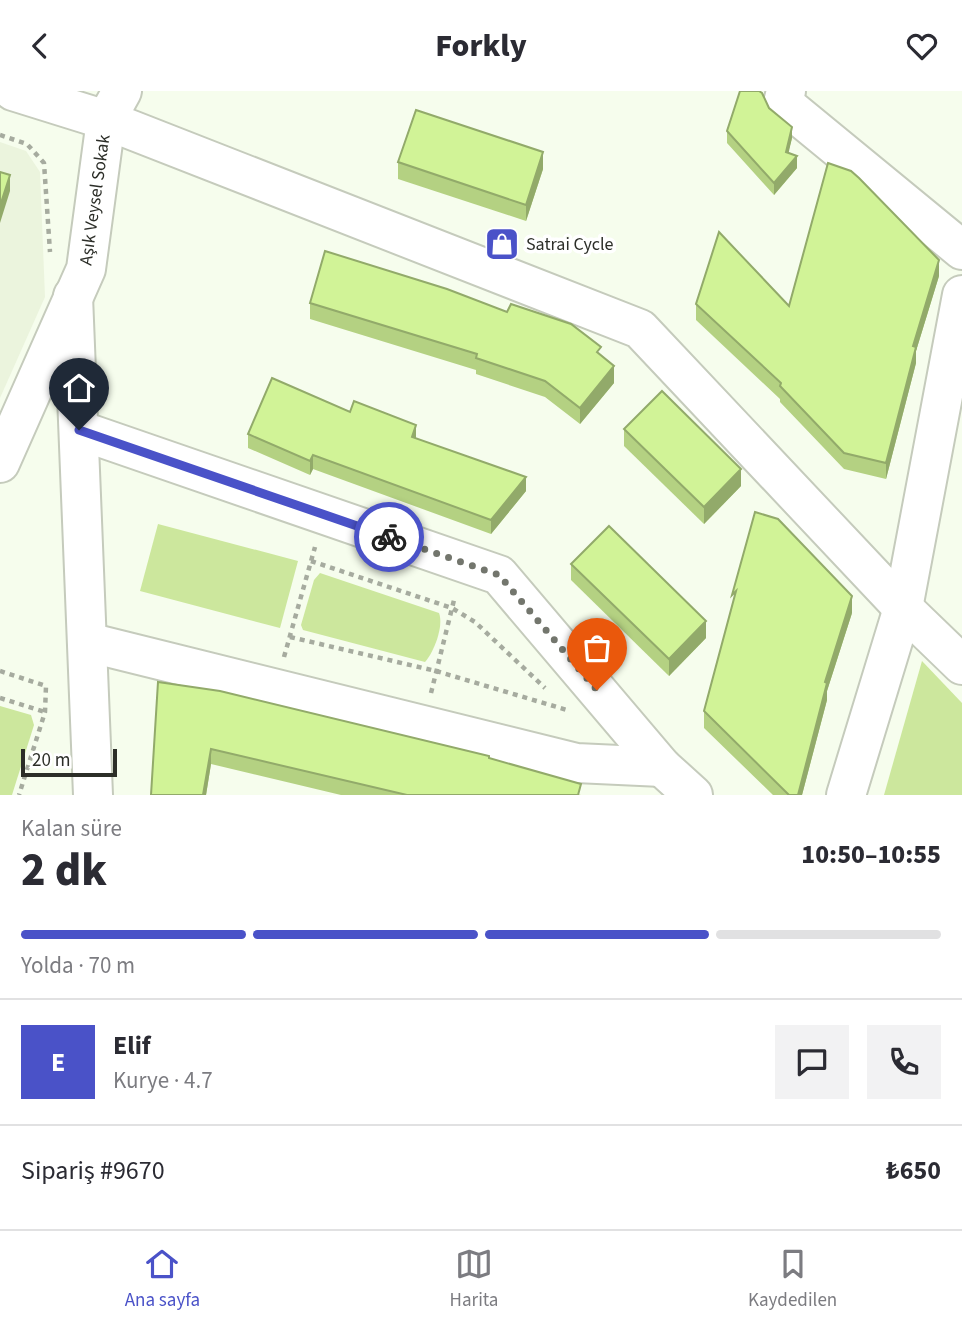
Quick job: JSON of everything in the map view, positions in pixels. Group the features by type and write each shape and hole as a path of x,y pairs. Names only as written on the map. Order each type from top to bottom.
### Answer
{"street":[{"path":"13,91 114,105 640,329 904,608 962,665"},
{"path":"786,91 783,103 962,250"},
{"name":"Aşık Veysel Sokak","path":"0,463 86,269 114,105"},
{"path":"846,795 904,608 962,295"},
{"path":"74,296 93,795"},
{"path":"79,430 499,575 662,767 693,795"},
{"path":"87,642 576,762 662,767"}],"path":[{"path":"283,661 319,535"},
{"path":"311,561 452,608 475,622 553,695"},
{"path":"430,698 455,595"},
{"path":"290,637 436,671 570,711 561,703"},
{"path":"0,671 46,686 45,712 19,795"},
{"path":"0,698 45,712"}],"shaded area":[{"path":"0,142 26,151 40,172 45,297 0,398"}],"green space":[{"path":"158,524 298,561 280,628 140,591"},
{"path":"320,573 439,613 437,639 425,662 303,630 301,625 314,580"},
{"path":"922,661 962,703 962,795 884,795"},
{"path":"0,706 31,715 34,725 12,795 0,795"}],"building":[{"path":"740,91 762,93 769,108 792,127 786,152 797,156 774,183 727,131"},
{"path":"416,110 543,152 526,205 398,162"},
{"path":"828,163 851,171 939,260 913,346 916,347 886,463 844,453 780,386 781,383 696,304 719,232 789,306"},
{"path":"0,172 10,175 0,206"},
{"path":"325,251 447,289 507,312 511,304 571,324 601,347 597,352 614,366 580,408 545,381 476,358 477,354 310,303"},
{"path":"272,378 350,412 354,401 416,425 412,437 526,477 491,520 313,455 310,461 248,434"},
{"path":"662,391 741,469 704,507 624,429"},
{"path":"755,512 778,519 852,596 825,682 827,683 798,795 789,795 704,711"},
{"path":"609,526 706,621 669,659 571,564"},
{"path":"158,682 220,691 489,756 581,784 578,795 407,795 211,749 203,795 151,795"}],"way so far":[{"path":"389,537 499,575 597,690"}],"place":[{"name":"Satrai Cycle","path":"502,244"}],"route":[{"path":"79,430 389,537"}]}
